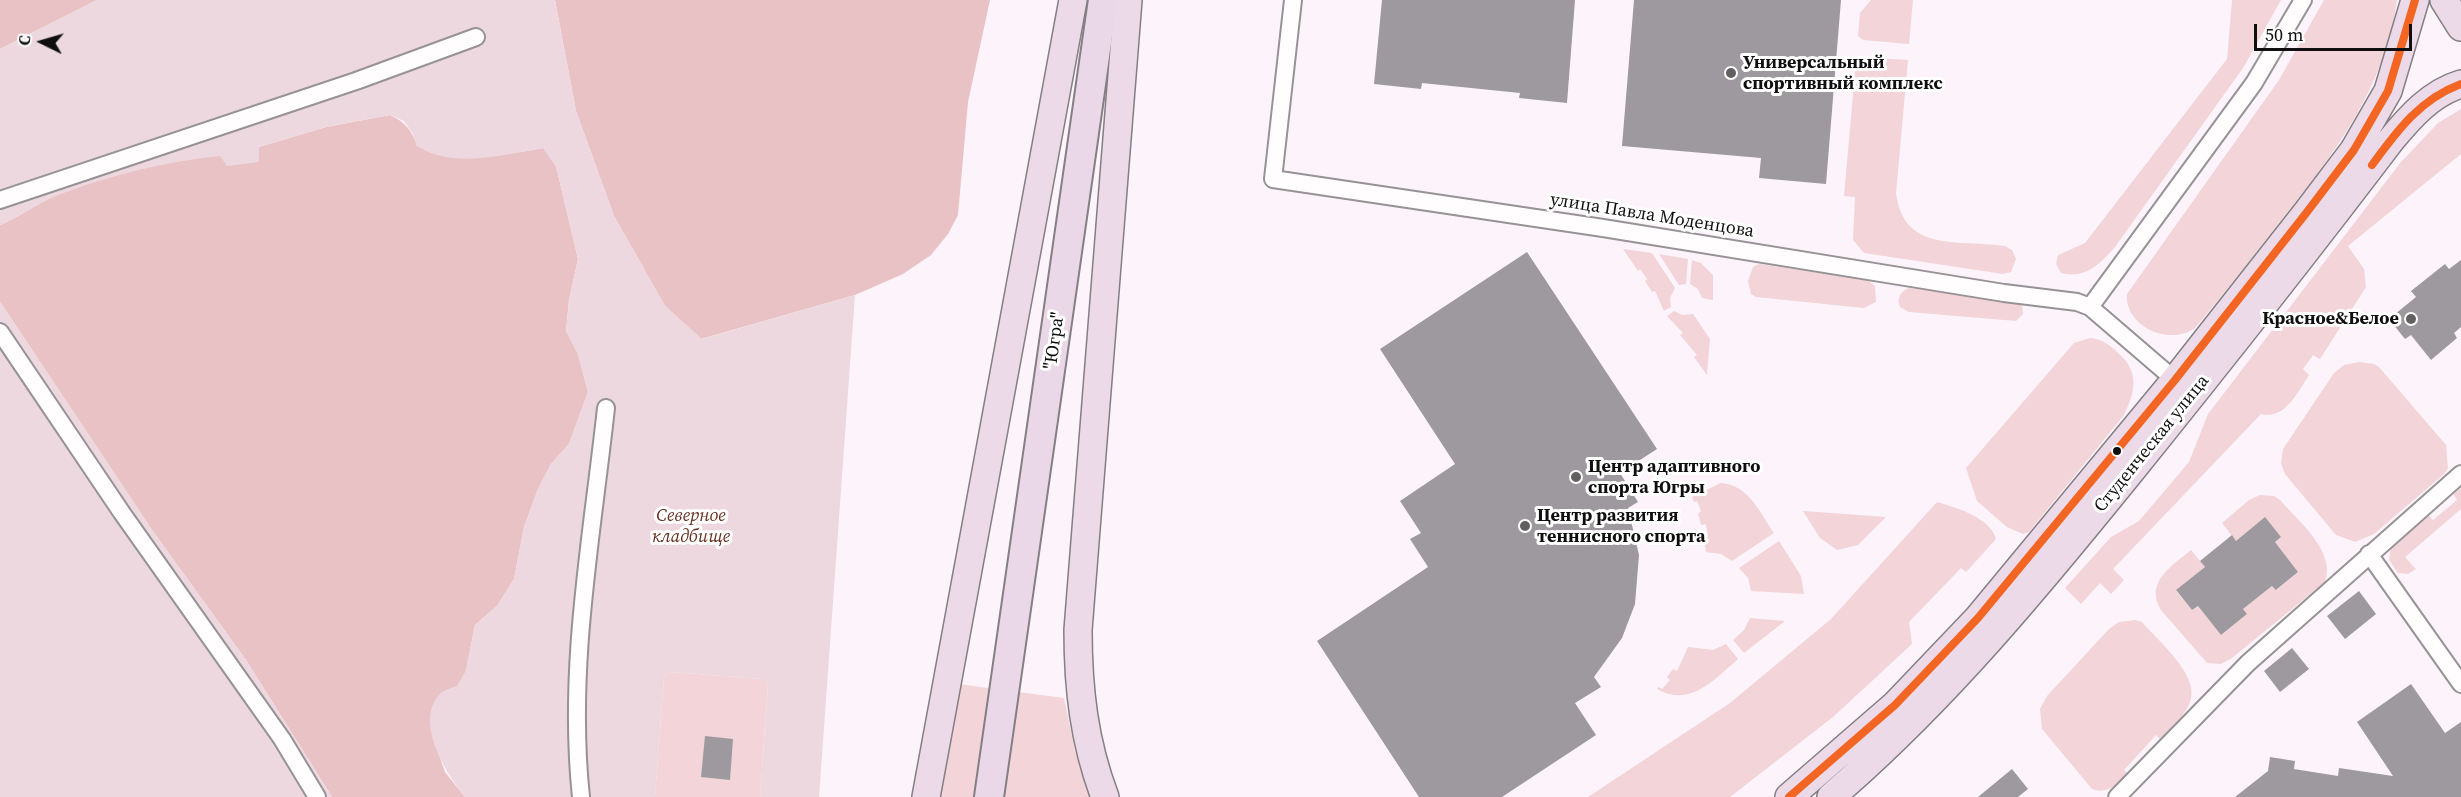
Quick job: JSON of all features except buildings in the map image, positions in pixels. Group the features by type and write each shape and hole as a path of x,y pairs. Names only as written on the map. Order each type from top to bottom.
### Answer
{"highway":[{"name":"\"Югра\"","path":"989,797 1103,0"}],"main road":[{"path":"926,797 1073,0"},
{"path":"1105,797 1093,765 1083,723 1078,676 1078,630 1128,0"},
{"name":"Студенческая улица","path":"1789,797 1895,705 1978,618 2175,380 2307,212 2372,122 2398,64 2415,0"},
{"path":"2444,0 2461,27"},
{"name":"Студенческая улица","path":"1831,797 1903,732 1995,636 2191,397 2403,126 2425,104 2442,92 2461,84"},
{"path":"1768,797 1895,705"}],"street":[{"name":"улица Павла Моденцова","path":"1293,0 1273,179 1603,228 2004,293 2077,302 2090,307 2175,380"},
{"path":"2090,307 2254,83 2302,0"},
{"path":"0,200 367,77 476,37"},
{"path":"0,332 122,513 282,738 316,797"},
{"path":"581,797 575,741 577,654 606,408"},
{"path":"2117,797 2248,663 2333,590 2369,554 2461,474"},
{"path":"2369,554 2461,684"}],"shaded area":[{"path":"0,0 97,0 0,49"},
{"path":"555,0 990,0 968,102 958,215 948,234 931,255 903,274 855,295 701,339 665,306 614,216 576,111"},
{"path":"1871,0 1913,0 1909,44 1863,40 1858,36 1860,13"},
{"path":"2232,0 2281,0 2243,68 2115,247 2092,269 2078,274 2061,273 2056,264 2058,255 2085,243 2227,59"},
{"path":"2324,0 2397,0 2391,33 2368,93 2352,122 2316,176 2195,328 2173,335 2150,330 2133,315 2128,305 2127,294 2279,80"},
{"path":"1861,57 1908,60 1896,193 1901,213 1910,226 1922,235 1936,240 2005,246 2012,250 2016,259 2011,272 2003,274 1864,253 1853,240 1855,197 1844,196 1856,61"},
{"path":"2461,109 2461,154 2348,246 2364,269 2366,287 2320,359 2313,355 2303,369 2309,375 2290,404 2277,413 2261,414 2113,569 2124,580 2111,594 2100,583 2081,604 2065,588 2111,537 2139,521 2189,462 2208,414 2401,162 2438,123"},
{"path":"390,115 407,127 417,146 521,152 543,148 556,166 578,259 569,300 566,331 578,354 588,392 569,444 551,464 538,489 524,527 514,579 497,606 475,625 466,671 457,687 441,693 433,738 445,772 465,797 332,797 246,660 152,530 0,302 0,225 50,198 139,168 183,158 222,156 258,162 259,147 326,127"},
{"path":"1623,249 1652,253 1675,288 1670,298 1671,307 1664,311 1655,291 1652,292 1645,281 1647,279 1640,269 1638,271"},
{"path":"1659,254 1688,259 1686,284 1679,285"},
{"path":"1692,260 1701,263 1713,275 1713,300 1702,298 1698,289 1690,284"},
{"path":"1759,264 1867,280 1875,286 1876,302 1864,308 1756,297 1751,294 1748,281 1753,267"},
{"path":"1909,288 2018,302 2022,306 2023,314 2016,321 1909,312 1900,307 1899,298"},
{"path":"1674,311 1682,315 1693,314 1710,339 1707,375 1694,357 1697,355 1680,335 1683,333 1667,316"},
{"path":"2090,338 2101,340 2123,357 2132,372 2131,396 2124,415 2029,532 2023,534 2007,527 1977,501 1966,468 2074,343"},
{"path":"2359,362 2379,367 2446,445 2448,468 2444,474 2374,534 2355,542 2336,535 2285,474 2281,463 2283,449 2334,373 2344,365"},
{"path":"1721,483 1731,485 1746,494 1774,533 1732,561 1721,554 1706,552 1704,539 1708,537 1706,524 1701,525 1698,514 1701,511 1697,501 1694,502 1692,497"},
{"path":"2461,488 2461,509 2405,557 2416,569 2408,574 2398,573 2389,560 2391,546 2428,515 2433,520 2457,500 2453,494"},
{"path":"2260,495 2274,496 2280,500 2314,538 2325,559 2327,570 2325,582 2232,658 2221,664 2207,663 2161,610 2156,591 2158,583 2169,569 2191,550 2205,567 2176,591 2192,610 2198,606 2221,635 2247,614 2243,609 2272,586 2277,590 2298,572 2275,542 2281,537 2236,541 2222,523 2249,500"},
{"path":"1937,502 1980,519 1993,532 1996,539 1966,572 1961,568 1909,622 1912,644 1833,717 1730,797 1588,797 1730,703 1831,619"},
{"path":"1803,511 1886,517 1858,545 1837,550 1820,538"},
{"path":"1779,541 1801,576 1804,594 1751,591 1748,578 1739,568"},
{"path":"1750,618 1785,621 1744,653 1733,640 1744,630"},
{"path":"2135,620 2142,622 2184,670 2192,692 2190,702 2173,726 2160,739 2156,735 2124,770 2128,774 2108,790 2092,789 2042,729 2040,709 2047,696 2109,629 2119,622"},
{"path":"1726,644 1738,659 1710,683 1690,693 1680,695 1669,694 1657,689 1659,687 1662,689 1670,680 1667,677 1673,669 1677,671 1688,647 1713,650"},
{"path":"670,672 763,679 768,684 760,797 655,797 664,677"},
{"path":"958,684 1064,698 1075,751 1090,797 937,797"}],"green space":[{"name":"Северное кладбище","path":"97,0 555,0 576,111 614,216 665,306 702,339 855,295 819,797 760,797 768,685 763,679 670,672 664,677 655,797 465,797 442,762 431,733 430,719 433,706 440,694 457,686 466,671 475,625 497,606 514,579 524,527 538,489 551,464 569,444 588,392 578,354 566,331 569,300 578,259 556,166 543,148 495,157 462,159 431,153 417,146 413,134 404,121 390,115 326,127 259,147 259,162 227,166 220,156 118,175 58,195 0,225 0,49"},
{"path":"0,302 152,530 246,660 332,797 0,797"}],"transit line":[{"path":"1789,797 1895,705 1978,618 2175,380 2307,212 2354,150 2388,91 2415,0"},
{"path":"2372,165 2410,117 2433,98 2461,84"}],"place":[{"name":"Универсальный спортивный комплекс","path":"1731,73"},
{"name":"Красное&Белое","path":"2411,319"},
{"name":"Центр адаптивного спорта Югры","path":"1576,477"},
{"name":"Центр развития теннисного спорта","path":"1525,526"}]}
